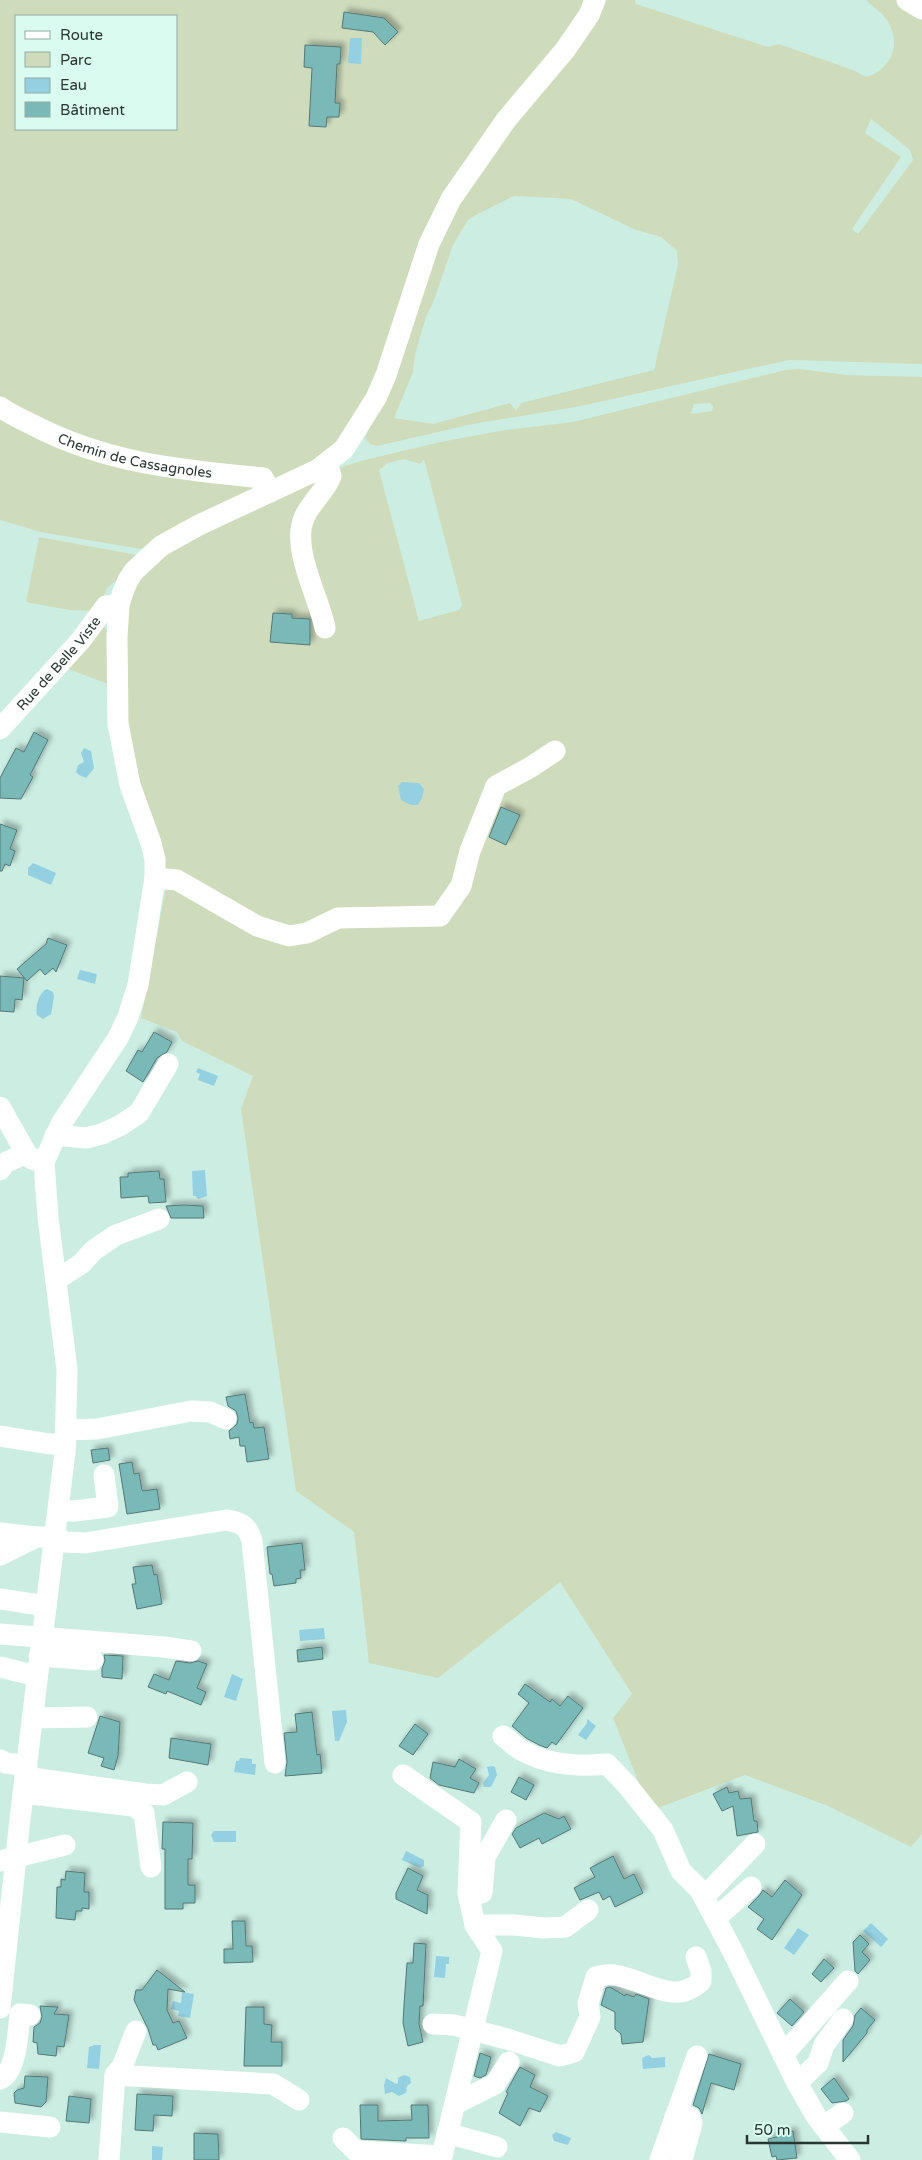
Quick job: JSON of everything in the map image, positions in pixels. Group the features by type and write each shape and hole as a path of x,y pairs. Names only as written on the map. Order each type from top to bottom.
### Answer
{"street":[{"path":"0,1170 5,1163 35,1157 55,1135 118,1038 128,1017 138,985 155,878 155,859 130,785 120,744 117,704 119,605 128,580 161,546 199,525 327,463 344,448 372,406 386,375 426,252 451,199 506,120 565,50 589,15 595,0"},
{"path":"907,0 922,9"},
{"name":"Chemin de Cassagnoles","path":"0,407 66,442 117,458 179,470 263,478 270,492"},
{"path":"325,628 309,576 300,537 303,519 332,476 327,463"},
{"name":"Rue de Belle Viste","path":"0,729 75,647 106,606 119,605"},
{"path":"155,878 178,880 257,926 289,936 307,933 338,918 440,916 461,886 470,851 496,786 531,767 555,751"},
{"path":"55,1135 86,1138 121,1125 139,1112 168,1064"},
{"path":"0,1107 35,1157 45,1190 67,1370 66,1437 58,1511 45,1537 46,1606 25,1779 8,1859 0,2008"},
{"path":"56,1280 81,1264 94,1250 116,1235 159,1219"},
{"path":"0,1436 50,1444 66,1437 97,1429 191,1411 210,1412 226,1419"},
{"path":"58,1511 108,1507 104,1475"},
{"path":"0,1533 85,1543 226,1520 240,1522 249,1530 252,1541 274,1763"},
{"path":"0,1555 45,1537"},
{"path":"0,1599 46,1606"},
{"path":"0,1634 40,1657 93,1660"},
{"path":"0,1667 40,1657 164,1647 191,1651"},
{"path":"32,1718 87,1717"},
{"path":"502,1736 524,1752 558,1764 607,1764 627,1785 663,1830 681,1871 700,1890 716,1918 797,2083 824,2126 850,2160"},
{"path":"0,1760 25,1779 133,1806 144,1813 151,1867"},
{"path":"343,2138 356,2151 441,2158 492,1951 475,1925 468,1893 472,1822 403,1775"},
{"path":"25,1779 163,1795 187,1782"},
{"path":"475,1925 483,1892 485,1857 506,1820"},
{"path":"704,1897 755,1844"},
{"path":"8,1859 65,1845"},
{"path":"716,1918 751,1887"},
{"path":"475,1925 565,1927 588,1910"},
{"path":"433,2024 454,2025 507,2038 560,2056 574,2052 590,2017 588,2003 596,1977 606,1973 663,1990 683,1993 694,1989 701,1981 701,1971 696,1958"},
{"path":"783,2055 848,1981"},
{"path":"0,2079 8,2074 14,2060 20,2014 30,2016"},
{"path":"797,2083 826,2062 824,2045 843,2020"},
{"path":"115,2075 122,2068 136,2031"},
{"path":"660,2160 697,2056"},
{"path":"455,2104 495,2084 509,2062"},
{"path":"115,2075 273,2084 299,2100"},
{"path":"109,2160 120,2125 115,2075"},
{"path":"824,2126 843,2113"},
{"path":"675,2116 680,2114 690,2117 692,2123 682,2160"},
{"path":"0,2122 50,2126"},
{"path":"447,2133 497,2147"}],"green space":[{"path":"0,0 587,0 574,25 479,146 369,397 327,457 162,536 141,549 40,532 0,520"},
{"path":"607,0 635,0 636,4 768,47 779,44 853,70 866,77 882,69 887,63 894,48 894,39 886,19 866,0 922,0 922,364 789,360 581,406 473,424 377,446 370,444 365,438 431,259 473,176 590,28","holes":["871,119 910,150 913,160 858,234 852,229 901,157 865,133","514,196 571,199 636,230 661,237 677,251 678,264 654,370 521,403 516,411 510,403 433,424 394,418 413,372 415,355 426,317 433,303 453,245 468,220"]},
{"path":"799,369 847,375 922,377 922,1834 911,1847 828,1806 745,1775 650,1811 613,1718 632,1694 560,1582 438,1678 369,1663 354,1532 296,1491 241,1109 253,1076 182,1041 177,1032 141,1018 166,888 141,796 122,689 130,598 145,572 165,553 318,475 361,461 440,442 505,430 573,422 785,370","holes":["710,403 713,406 712,411 691,414 694,404","404,459 420,464 424,459 462,605 459,610 419,621 379,470 388,463"]},
{"path":"39,537 137,555 118,579 107,588 102,600 94,611 69,610 26,602"},
{"path":"104,627 108,632 108,684 66,668"}],"water":[{"path":"350,38 362,38 361,64 348,63"},
{"path":"84,748 91,751 94,768 86,778 76,772 78,765 84,762 81,753"},
{"path":"402,782 419,783 424,789 418,805 411,805 401,800 398,786"},
{"path":"33,863 56,873 51,885 28,875 28,868"},
{"path":"80,970 97,974 95,984 77,979"},
{"path":"47,989 53,992 54,997 51,1014 43,1019 37,1015 38,1000"},
{"path":"198,1068 218,1076 214,1086 198,1080 200,1074 196,1072"},
{"path":"205,1170 207,1196 198,1199 196,1196 193,1196 192,1171"},
{"path":"324,1628 325,1639 300,1641 299,1630"},
{"path":"232,1674 243,1679 236,1701 224,1697"},
{"path":"346,1710 347,1722 339,1741 335,1741 332,1711"},
{"path":"587,1719 596,1726 586,1740 578,1735 587,1723"},
{"path":"240,1758 252,1759 252,1764 256,1764 255,1775 234,1772 236,1761 239,1761"},
{"path":"487,1767 495,1767 497,1775 491,1787 484,1787 483,1783 489,1775"},
{"path":"214,1831 236,1831 236,1842 214,1842 211,1835"},
{"path":"406,1851 424,1860 424,1866 420,1868 402,1860"},
{"path":"871,1923 888,1939 881,1947 863,1931"},
{"path":"798,1928 809,1935 794,1955 784,1948"},
{"path":"436,1956 449,1957 449,1964 446,1964 445,1978 434,1977"},
{"path":"182,1992 194,1994 190,2018 178,2016 179,2011 171,2009 173,2001 181,2003"},
{"path":"101,2045 99,2069 87,2068 89,2047"},
{"path":"649,2055 652,2058 665,2057 665,2067 643,2069 642,2058"},
{"path":"404,2075 410,2077 411,2083 407,2086 406,2093 399,2096 392,2092 385,2094 384,2085 386,2078 396,2084 398,2083 398,2078"},
{"path":"556,2132 571,2138 568,2145 554,2141 552,2135"},
{"path":"152,2146 163,2147 162,2160 152,2160"}],"building":[{"path":"344,12 384,18 398,32 385,45 373,32 342,28"},
{"path":"305,45 341,47 340,64 337,64 335,103 340,103 339,117 327,117 326,127 309,126 312,68 304,67"},
{"path":"273,613 292,614 292,618 310,619 310,645 270,642"},
{"path":"34,732 48,740 30,775 33,777 21,799 0,798 0,778 16,748 24,752"},
{"path":"501,807 520,815 506,845 489,837"},
{"path":"0,824 17,830 10,849 15,851 10,866 5,864 2,871 0,871"},
{"path":"48,938 67,945 56,972 53,968 45,975 40,969 27,981 17,969 46,944"},
{"path":"0,976 24,978 22,1000 15,999 14,1012 0,1011"},
{"path":"154,1032 172,1042 167,1052 157,1058 143,1082 126,1071 138,1050 142,1052"},
{"path":"159,1171 160,1179 164,1179 166,1202 149,1203 148,1196 121,1198 120,1177 128,1177 128,1173"},
{"path":"166,1206 203,1206 204,1218 171,1218"},
{"path":"245,1394 250,1423 253,1422 254,1428 264,1427 269,1459 247,1462 245,1446 240,1446 239,1437 230,1439 229,1431 237,1424 238,1418 236,1411 228,1406 226,1397"},
{"path":"108,1448 110,1460 93,1463 91,1450"},
{"path":"132,1462 134,1474 139,1473 142,1490 157,1489 160,1509 127,1514 119,1464"},
{"path":"302,1543 305,1570 300,1570 301,1578 296,1579 296,1583 274,1586 272,1574 270,1574 267,1547"},
{"path":"152,1565 154,1575 157,1574 162,1604 137,1609 132,1584 136,1584 133,1567"},
{"path":"322,1647 323,1659 298,1662 297,1650"},
{"path":"104,1655 123,1656 122,1679 102,1677 102,1668 105,1661"},
{"path":"176,1661 190,1663 198,1661 207,1664 197,1688 206,1692 201,1705 167,1691 166,1694 148,1687 154,1674 169,1680"},
{"path":"525,1684 550,1702 552,1699 560,1706 568,1696 583,1708 556,1745 552,1742 547,1748 539,1745 526,1738 512,1726 529,1703 518,1694"},
{"path":"312,1712 317,1755 320,1754 322,1773 285,1776 287,1762 284,1733 297,1732 295,1714"},
{"path":"100,1716 120,1722 118,1756 114,1770 101,1766 104,1758 88,1753"},
{"path":"415,1724 428,1734 413,1755 399,1746"},
{"path":"171,1738 211,1744 208,1765 169,1758"},
{"path":"459,1759 476,1769 470,1778 479,1783 474,1793 439,1785 430,1778 433,1762 455,1767"},
{"path":"519,1777 534,1785 526,1800 511,1792"},
{"path":"727,1787 729,1793 738,1791 740,1799 751,1798 754,1821 757,1821 758,1832 737,1836 733,1806 722,1811 713,1794"},
{"path":"544,1813 559,1819 564,1816 571,1829 542,1844 539,1838 520,1848 512,1834 516,1828"},
{"path":"163,1822 193,1823 192,1859 188,1859 188,1885 195,1885 195,1903 183,1903 183,1909 165,1909 165,1849 162,1849"},
{"path":"613,1856 624,1879 634,1874 643,1893 615,1907 610,1896 603,1900 599,1892 580,1900 574,1888 595,1877 590,1868"},
{"path":"408,1868 423,1876 417,1890 428,1895 427,1914 396,1899 396,1893"},
{"path":"66,1871 85,1873 84,1892 89,1892 89,1909 82,1908 82,1911 76,1911 75,1920 56,1918 57,1887 61,1887 61,1879 65,1880"},
{"path":"785,1880 802,1895 772,1940 757,1929 764,1919 748,1907 763,1890 772,1897"},
{"path":"232,1921 245,1921 246,1946 252,1946 253,1962 224,1963 224,1949 233,1949"},
{"path":"860,1935 869,1944 862,1952 870,1960 858,1974 855,1971 853,1942"},
{"path":"414,1943 426,1944 423,2006 420,2006 419,2024 423,2042 408,2046 403,2023 404,2005 407,1963 413,1963"},
{"path":"824,1959 834,1968 821,1982 812,1974"},
{"path":"157,1970 185,1992 168,1989 167,2010 173,2023 179,2021 187,2038 158,2050 156,2045 153,2045 148,2029 134,2000 136,1990 142,1990"},
{"path":"610,1987 625,1996 626,1994 634,1997 636,1994 649,1999 643,2042 622,2044 621,2034 615,2029 615,2012 601,2005 606,1988"},
{"path":"790,1999 804,2012 792,2026 777,2013"},
{"path":"40,2006 58,2007 54,2014 69,2015 64,2047 57,2046 56,2056 38,2054 37,2043 33,2042 34,2027 40,2023 42,2017"},
{"path":"246,2007 264,2007 264,2024 272,2025 271,2042 282,2042 282,2066 244,2066"},
{"path":"861,2008 875,2020 867,2030 867,2033 843,2062 843,2040 853,2026 855,2015"},
{"path":"480,2053 491,2057 486,2075 480,2078 474,2076"},
{"path":"709,2054 741,2064 734,2090 711,2083 702,2114 699,2108 693,2105"},
{"path":"520,2067 535,2075 530,2087 548,2096 540,2112 529,2108 520,2126 499,2113 508,2093 506,2092"},
{"path":"25,2076 48,2077 46,2102 41,2107 15,2103 14,2093 24,2088"},
{"path":"834,2078 849,2099 846,2101 832,2103 821,2089"},
{"path":"137,2094 173,2096 172,2116 154,2115 153,2131 135,2130"},
{"path":"69,2096 91,2099 89,2123 66,2121"},
{"path":"360,2105 378,2105 378,2121 412,2120 411,2105 428,2105 429,2138 406,2138 406,2141 361,2139"},
{"path":"793,2131 797,2158 777,2160 776,2156 772,2157 768,2139"},
{"path":"194,2133 218,2134 219,2160 194,2160"}]}
